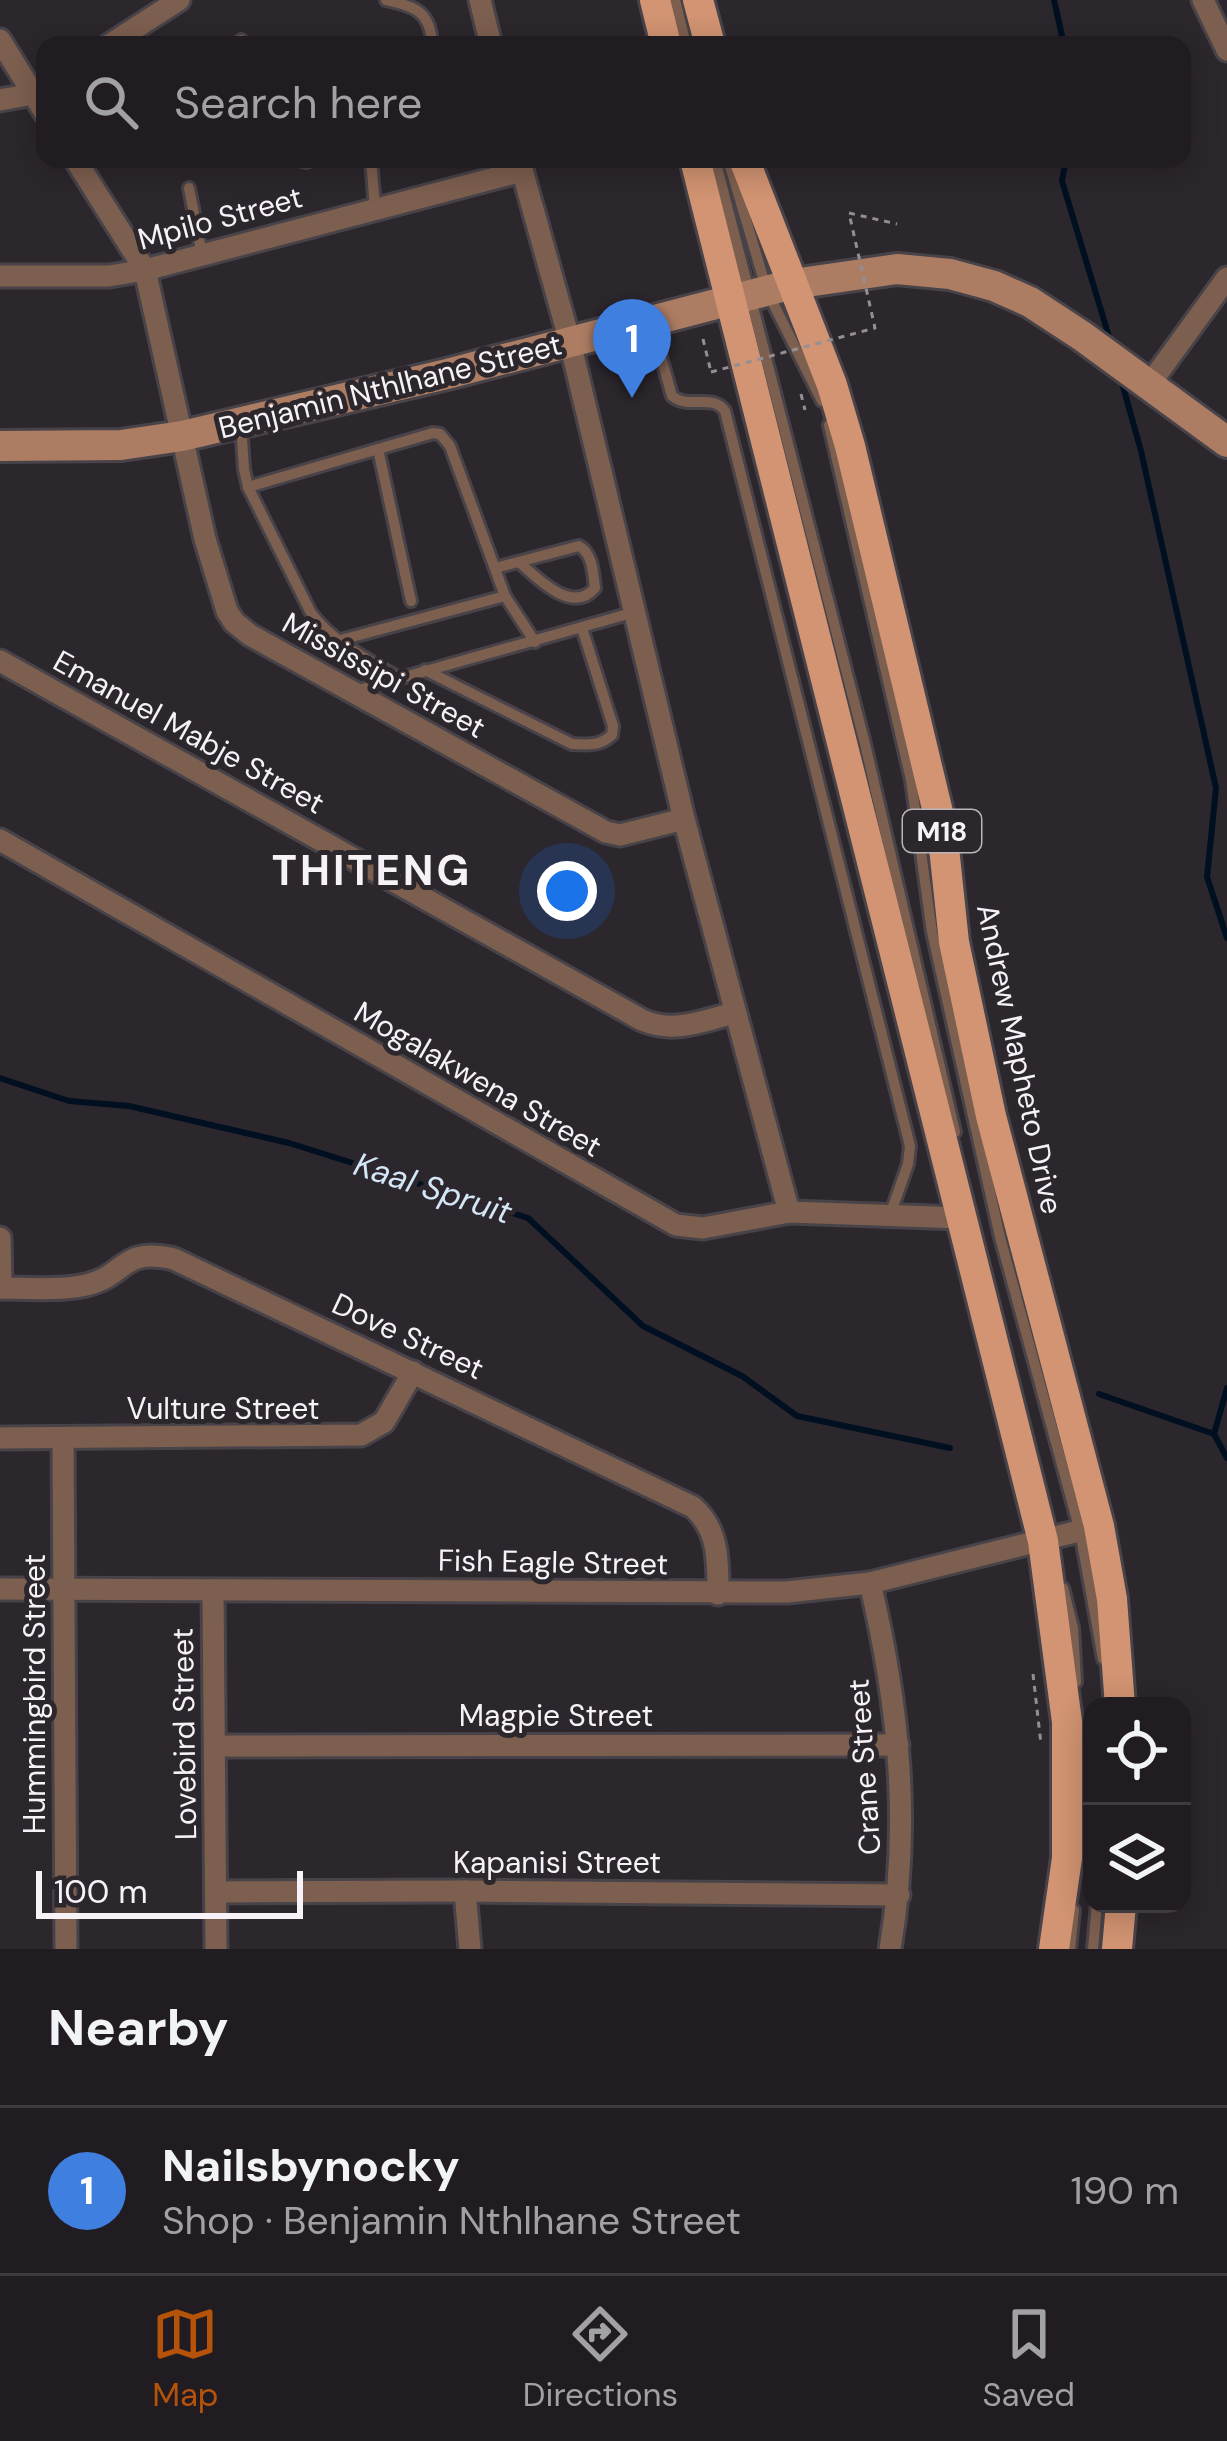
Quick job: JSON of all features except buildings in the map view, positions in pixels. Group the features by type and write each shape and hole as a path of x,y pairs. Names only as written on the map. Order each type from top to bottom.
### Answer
{"main road":[{"path":"655,0 664,36"},
{"path":"698,0 708,36"},
{"name":"Andrew Mapheto Drive","path":"699,168 760,292 832,385 850,446 942,829 954,941 1052,1386 1112,1599 1119,1697"},
{"name":"Andrew Mapheto Drive","path":"745,168 760,292 962,1218 1047,1540"},
{"name":"M18","path":"1047,1540 1047,1667 1066,1722 1066,1858 1054,1949"},
{"path":"1117,1949 1120,1913"}],"street":[{"path":"480,0 489,36"},
{"path":"1203,0 1227,50"},
{"path":"121,36 163,4"},
{"path":"0,40 36,91"},
{"path":"0,100 36,98"},
{"path":"80,168 145,270"},
{"name":"Mpilo Street","path":"0,276 109,276 145,270 511,168"},
{"path":"522,168 570,342 734,1012 789,1211"},
{"name":"Benjamin Nthlhane Street","path":"0,446 121,445 182,436 447,374 760,292 897,269 925,270 994,286 1030,302 1227,442"},
{"name":"Mississipi Street","path":"145,270 191,487 234,622 606,832 620,835 685,820"},
{"path":"1145,382 1227,278"},
{"name":"Emanuel Mabje Street","path":"0,661 643,1020 680,1027 734,1012"},
{"name":"Mogalakwena Street","path":"0,840 676,1226 703,1228 789,1211 962,1218"},
{"path":"0,1238 1,1288"},
{"name":"Dove Street","path":"1,1288 88,1285 137,1256 174,1259 693,1507 702,1514 715,1541 718,1594"},
{"name":"Vulture Street","path":"0,1438 361,1436 384,1423 413,1372"},
{"name":"Hummingbird Street","path":"63,1438 67,1949"},
{"name":"Fish Eagle Street","path":"0,1589 787,1592 870,1582 1089,1529"},
{"name":"Crane Street","path":"870,1582 890,1673 902,1798 899,1895 890,1949"},
{"name":"Lovebird Street","path":"213,1590 216,1949"},
{"name":"Magpie Street","path":"215,1746 898,1745"},
{"path":"465,1891 470,1949"},
{"name":"Kapanisi Street","path":"216,1892 899,1895"}],"lane":[{"path":"386,0 410,5 422,14 431,36"},
{"path":"679,0 688,36"},
{"path":"371,168 375,208"},
{"path":"718,168 760,292"},
{"path":"730,168 959,1150"},
{"path":"189,188 202,254"},
{"path":"651,322 672,396 685,404 713,402 725,411 910,1147 890,1215"},
{"path":"241,423 248,488 311,613 337,640 399,678"},
{"path":"248,488 440,434 446,439 505,596 535,642"},
{"path":"378,448 411,601"},
{"path":"495,568 519,562 579,547 591,561 596,588 582,597 558,593 519,562"},
{"path":"337,640 505,596"},
{"path":"352,692 635,612"},
{"path":"425,670 572,744 593,745 613,735 613,726 582,628"},
{"path":"964,1172 1011,1394"},
{"path":"1089,1529 1104,1666"},
{"path":"1047,1540 1073,1628 1078,1714 1080,1787 1070,1949"},
{"path":"1093,1949 1095,1913"}],"path":[{"path":"703,340 711,372 875,328 849,213 896,224"},
{"path":"1043,1760 1047,1667"}],"waterway":[{"path":"1054,0 1062,36"},
{"path":"1064,168 1062,181 1110,340"},
{"path":"1120,376 1216,788 1207,877 1227,938"},
{"name":"Kaal Spruit","path":"0,1078 69,1101 129,1106 289,1143 528,1218 643,1326 742,1376 797,1416 950,1448"},
{"path":"1214,1434 1227,1388"},
{"name":"Kaal Spruit","path":"1099,1394 1214,1434 1227,1458"}],"place":[{"name":"Nailsbynocky","path":"632,398"}],"district":[{"name":"THITENG","path":"372,870"}]}
